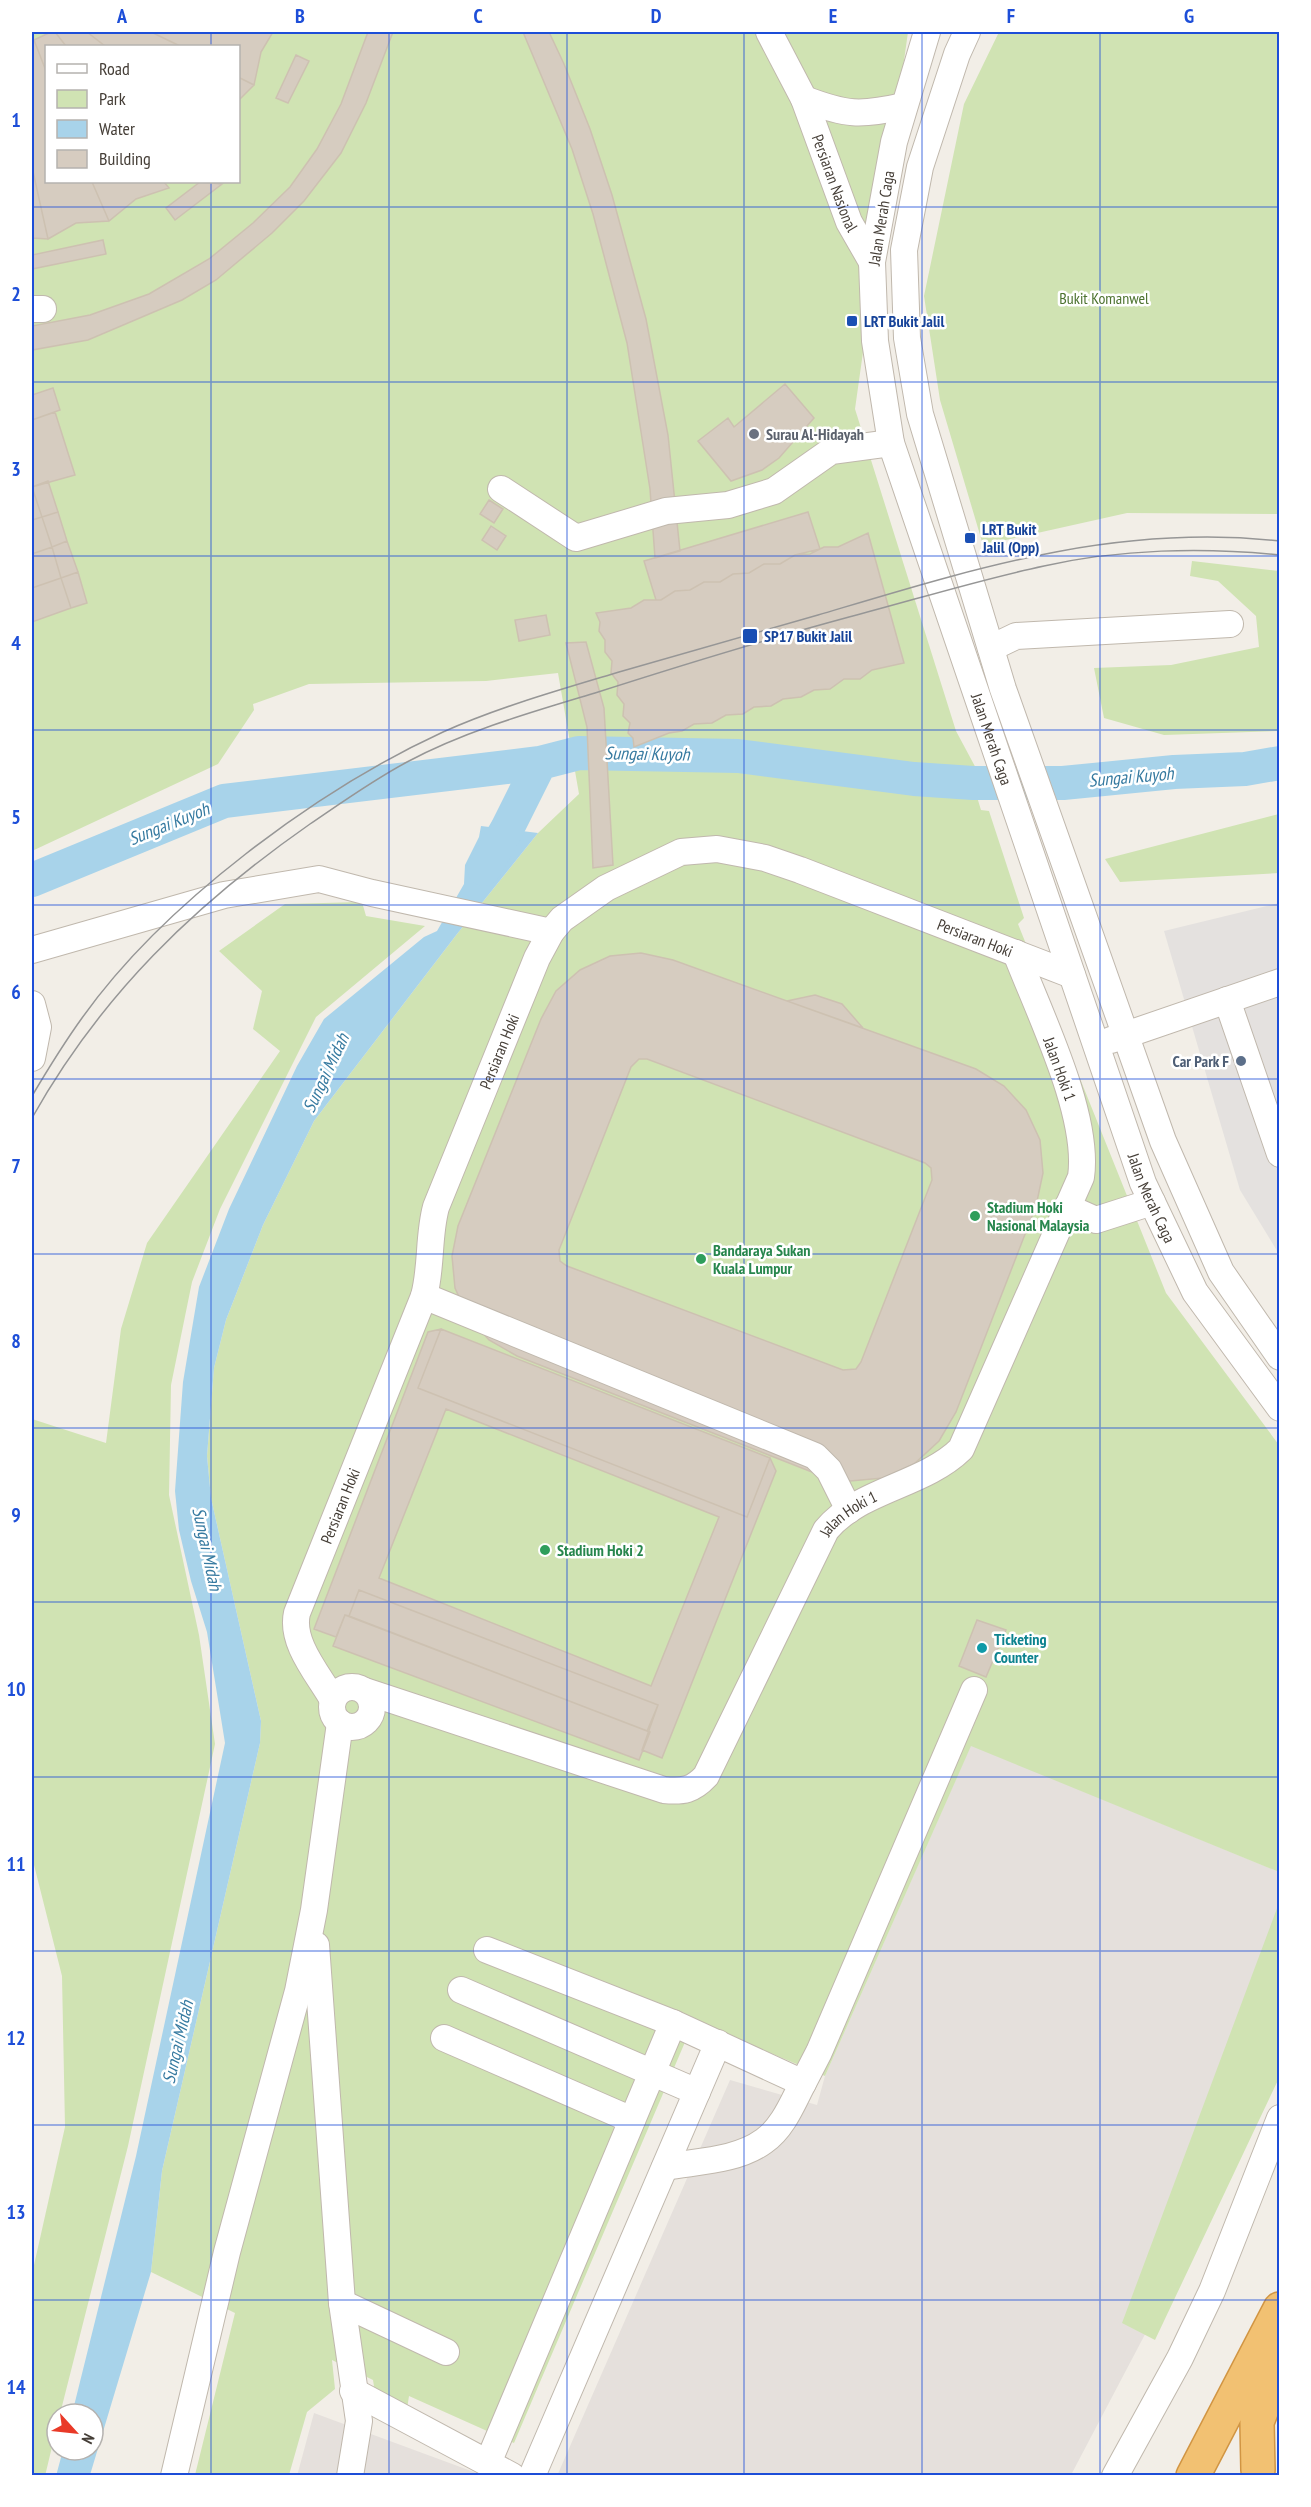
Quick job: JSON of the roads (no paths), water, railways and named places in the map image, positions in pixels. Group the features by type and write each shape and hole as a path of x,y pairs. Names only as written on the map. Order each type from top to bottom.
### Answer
{"highway":[{"path":"1193,2475 1280,2309"},
{"path":"1257,2473 1257,2422 1280,2362"},
{"path":"1257,2473 1280,2432"}],"street":[{"name":"Persiaran Nasional","path":"769,32 804,99 849,222 872,262"},
{"name":"Jalan Merah Caga","path":"927,32 894,142 872,262 875,341 891,443 1143,1183 1195,1292 1280,1408"},
{"name":"Jalan Merah Caga","path":"967,32 957,54 920,167 904,250 906,327 920,414 1004,689 1163,1141 1221,1272 1278,1353"},
{"name":"Persiaran Nasional","path":"804,99 840,112 861,114 904,106"},
{"path":"501,489 576,538 666,511 728,505 774,491 831,452 891,443"},
{"path":"991,648 1016,636 1230,624"},
{"name":"Persiaran Hoki","path":"337,1712 297,1636 294,1624 297,1613 424,1296 431,1258 431,1226 436,1207 526,984 551,932 583,903 661,860 681,852 717,849 765,858 800,870 1072,975"},
{"path":"32,950 224,895 319,879 372,893 551,932"},
{"name":"Jalan Hoki 1","path":"364,1691 664,1790 682,1792 696,1786 706,1776 818,1544 835,1519 939,1467 961,1449 1081,1177 1083,1162 1080,1131 1064,1079 1016,953"},
{"path":"1096,1045 1280,982"},
{"path":"1227,1000 1280,1154"},
{"path":"32,1004 38,1028 32,1058"},
{"path":"1067,1207 1096,1220 1152,1202"},
{"path":"424,1296 815,1456 829,1470 849,1510"},
{"path":"1251,1368 1278,1353"},
{"path":"174,2475 227,2252 298,1991 314,1910 337,1712 336,1695 353,1686 364,1691 373,1707 368,1719 358,1726 337,1712"},
{"path":"665,2167 742,2153 765,2141 779,2125 819,2052 974,1690"},
{"path":"314,1910 342,2303 359,2421 350,2475"},
{"path":"487,1950 673,2023 803,2083"},
{"path":"461,1990 697,2092"},
{"path":"488,2463 673,2023"},
{"path":"444,2038 632,2120"},
{"path":"532,2475 718,2043"},
{"path":"1115,2475 1180,2358 1212,2291 1280,2118"},
{"path":"342,2303 446,2352"},
{"path":"353,2391 512,2475"}],"water":[{"path":"481,826 538,833 457,934 314,1121 263,1225 226,1320 214,1368 207,1456 211,1498 261,1721 260,1743 162,2171 151,2272 105,2425 105,2402 75,2402 136,2156 225,1743 207,1632 191,1581 179,1530 175,1491 183,1382 199,1287 229,1209 297,1066 324,1019 424,937 437,931 464,884 465,865 479,837"},
{"path":"60,2462 94,2462 90,2475 56,2476"}],"waterway":[{"name":"Sungai Kuyoh","path":"32,880 224,801 540,763 579,753 738,756 914,779 973,783 1063,783 1174,772 1245,769 1280,763"},
{"name":"Sungai Midah","path":"484,869 540,763"}],"tram line":[{"path":"32,1096 75,1027 116,975 155,933 199,893 246,854 345,785 443,732 507,707 574,685 932,582 1045,554 1102,544 1160,538 1219,537 1280,541"},
{"path":"32,1118 59,1073 88,1032 153,955 189,920 227,887 310,824 382,776 429,751 499,723 690,663 817,626 1019,572 1073,560 1161,551 1251,552 1280,555"}],"place":[{"name":"LRT Bukit Jalil","path":"852,321"},
{"name":"Surau Al-Hidayah","path":"754,434"},
{"name":"LRT Bukit Jalil (Opp)","path":"970,538"},
{"name":"SP17 Bukit Jalil","path":"750,636"},
{"name":"Car Park F","path":"1241,1061"},
{"name":"Stadium Hoki Nasional Malaysia","path":"975,1216"},
{"name":"Bandaraya Sukan Kuala Lumpur","path":"701,1259"},
{"name":"Stadium Hoki 2","path":"545,1550"},
{"name":"Ticketing Counter","path":"982,1648"}],"park label":[{"name":"Bukit Komanwel","path":"1104,298"}]}
